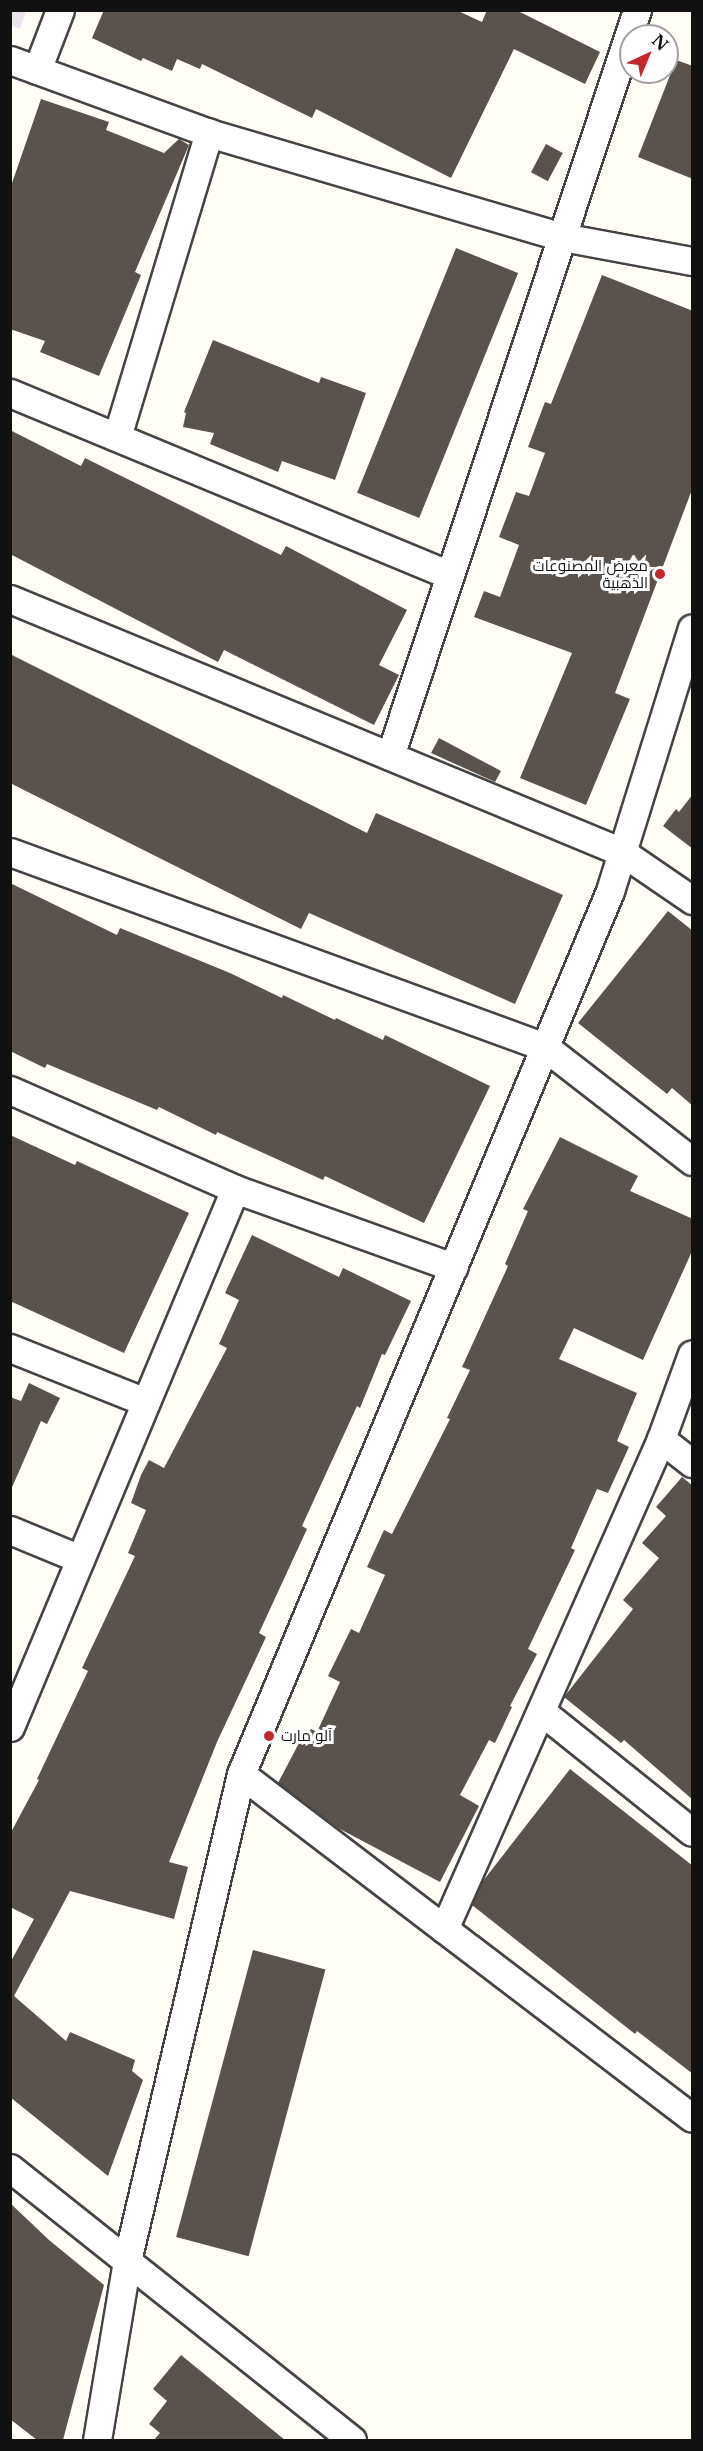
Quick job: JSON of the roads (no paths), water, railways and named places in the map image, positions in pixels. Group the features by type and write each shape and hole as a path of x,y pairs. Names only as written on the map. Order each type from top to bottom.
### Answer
{"street":[{"path":"37,70 60,10"},
{"path":"390,756 637,10"},
{"path":"10,60 209,133 562,237 693,261"},
{"path":"117,436 209,133"},
{"path":"10,393 450,575"},
{"path":"10,599 622,852 693,900"},
{"path":"97,2440 127,2261 241,1774 610,891 693,628"},
{"path":"10,852 545,1047 693,1161"},
{"path":"10,1090 235,1189 453,1267"},
{"path":"10,1727 235,1189"},
{"path":"10,1348 146,1402"},
{"path":"444,1929 661,1439 693,1354"},
{"path":"661,1439 693,1462"},
{"path":"10,1530 80,1559"},
{"path":"541,1711 693,1832"},
{"path":"241,1774 693,2118"},
{"path":"10,2168 352,2440"}],"place":[{"name":"معرض المصنوعات الذهبية","path":"660,574"},
{"name":"آلو مارت","path":"269,1736"}]}
